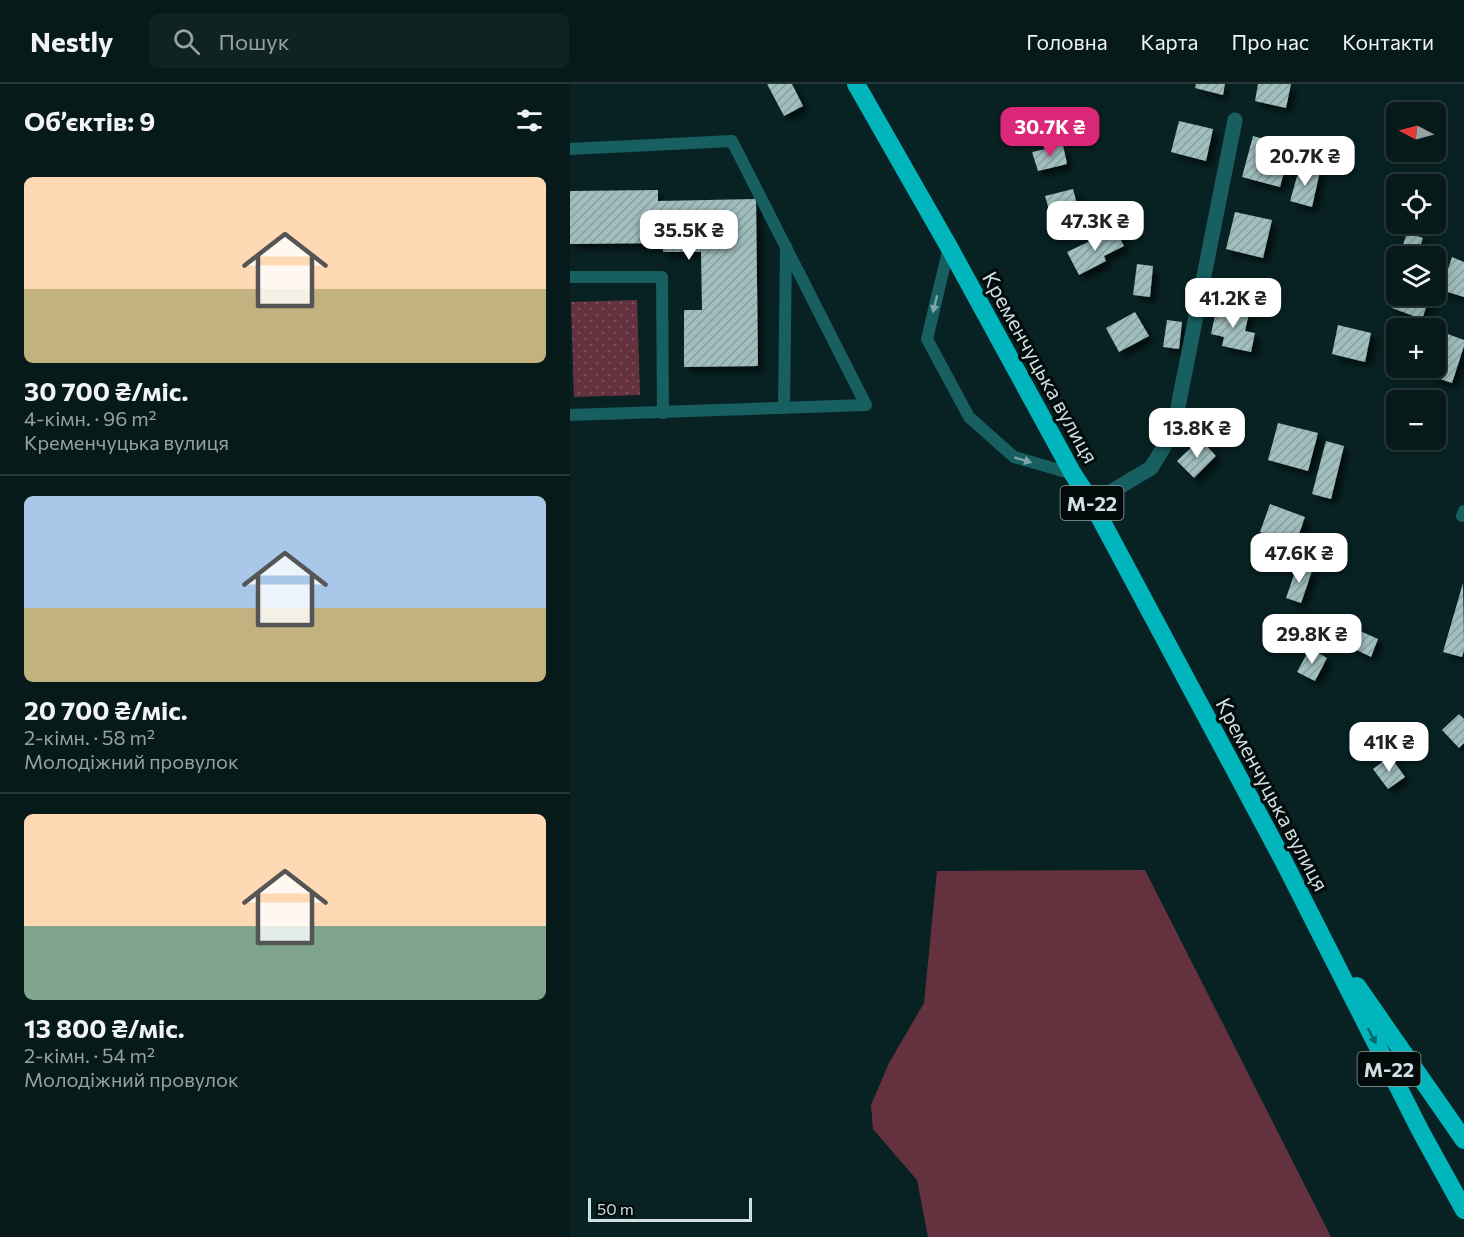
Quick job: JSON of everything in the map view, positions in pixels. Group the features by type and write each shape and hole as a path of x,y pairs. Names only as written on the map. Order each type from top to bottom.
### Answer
{"highway":[{"name":"Кременчуцька вулиця","path":"856,84 949,247 1073,474 1092,503 1317,927"},
{"name":"М-22","path":"1317,927 1464,1140"},
{"name":"М-22","path":"1317,927 1421,1132 1464,1210"}],"street":[{"path":"1092,503 1151,468 1173,432 1235,120"}],"lane":[{"path":"570,149 732,141 866,405 570,415"},
{"path":"784,408 786,246"},
{"path":"949,247 927,339 969,417 1014,457 1073,474"},
{"path":"570,277 662,277 663,413"}],"shaded area":[{"path":"637,300 640,395 574,397 571,302"},
{"path":"1145,870 1331,1237 928,1237 917,1180 873,1129 871,1105 889,1063 924,1003 937,871"}],"building":[{"path":"767,84 792,84 803,106 784,116"},
{"path":"1196,84 1225,84 1223,95 1195,88"},
{"path":"1258,84 1291,84 1286,108 1255,101"},
{"path":"1179,121 1213,129 1206,161 1171,152"},
{"path":"1253,136 1291,146 1280,187 1242,177"},
{"path":"1063,145 1067,164 1038,171 1032,152"},
{"path":"1300,166 1320,171 1312,207 1290,201"},
{"path":"1073,189 1081,219 1054,227 1045,196"},
{"path":"658,190 658,201 756,199 758,366 684,367 684,310 702,310 701,252 663,252 663,243 570,244 570,191"},
{"path":"1235,212 1272,220 1263,258 1226,249"},
{"path":"1115,229 1124,246 1104,256 1106,261 1079,275 1067,252"},
{"path":"1407,234 1423,238 1420,246 1402,246"},
{"path":"1452,257 1464,262 1464,297 1446,292 1446,275"},
{"path":"1137,264 1153,266 1150,297 1133,295"},
{"path":"1217,306 1249,313 1245,331 1255,333 1251,352 1222,346 1224,337 1211,334"},
{"path":"1392,306 1427,306 1422,318 1392,308"},
{"path":"1135,312 1149,336 1119,352 1106,328"},
{"path":"1167,320 1182,322 1179,349 1163,347"},
{"path":"1338,325 1371,333 1365,362 1332,354"},
{"path":"1446,333 1464,340 1452,383 1437,378 1446,378"},
{"path":"1278,423 1318,433 1308,471 1268,460"},
{"path":"1200,439 1216,456 1194,478 1177,461"},
{"path":"1326,441 1344,446 1331,499 1312,494"},
{"path":"1270,504 1305,517 1295,545 1260,532"},
{"path":"1297,566 1312,571 1301,603 1286,598"},
{"path":"1463,583 1464,650 1462,657 1443,652"},
{"path":"1342,623 1378,639 1371,657 1334,639"},
{"path":"1310,648 1327,658 1315,681 1297,672"},
{"path":"1459,714 1464,719 1464,743 1459,748 1442,730"},
{"path":"1390,756 1405,777 1388,789 1373,769"}]}
